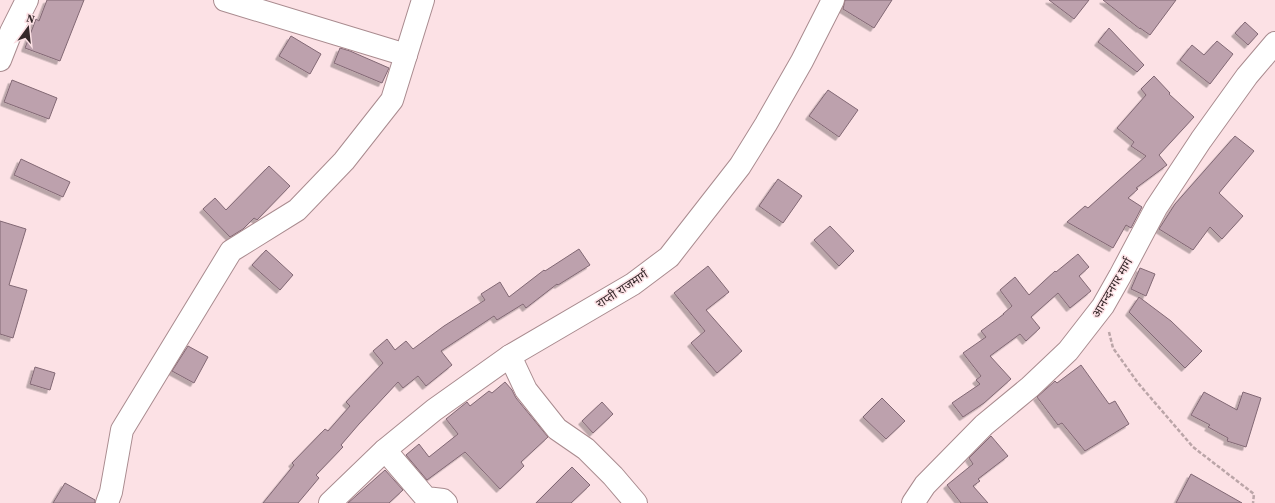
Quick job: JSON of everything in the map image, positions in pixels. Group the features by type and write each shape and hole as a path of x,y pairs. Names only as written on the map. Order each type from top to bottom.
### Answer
{"street":[{"path":"0,60 11,32 27,0"},
{"path":"225,0 406,55"},
{"path":"108,503 122,430 231,251 297,210 344,161 392,100 423,0"},
{"name":"राप्ती राजमार्ग","path":"330,503 385,450 434,410 510,356 633,284 668,256 740,166 802,61 833,0"},
{"name":"आनन्दनगर मार्ग","path":"913,503 925,485 984,424 1030,387 1068,351 1103,306 1156,208 1201,140 1247,76 1275,43"},
{"path":"510,356 526,390 557,429 586,449 636,503"},
{"path":"385,450 426,498 443,500 446,503"}],"path":[{"path":"1103,306 1113,348 1138,383 1193,447 1254,494 1253,503"}],"building":[{"path":"47,0 84,0 60,61 25,48 36,19 39,21"},
{"path":"845,0 892,0 874,28 843,9"},
{"path":"1049,0 1089,0 1074,19"},
{"path":"1103,0 1176,0 1150,35"},
{"path":"1245,22 1258,34 1248,45 1235,33"},
{"path":"1109,28 1144,65 1137,72 1098,42"},
{"path":"291,36 321,54 310,74 279,56"},
{"path":"1217,41 1233,54 1210,84 1180,60 1192,45 1204,55"},
{"path":"340,48 389,68 382,83 334,63"},
{"path":"1154,76 1170,93 1169,94 1194,117 1159,155 1167,165 1136,188 1138,189 1128,198 1142,207 1131,228 1126,225 1113,248 1067,222 1085,206 1088,208 1146,156 1131,146 1134,142 1117,128 1146,95 1141,89"},
{"path":"12,80 57,98 49,119 4,102"},
{"path":"828,90 858,110 839,137 809,116"},
{"path":"1235,136 1254,151 1219,193 1243,216 1222,239 1210,227 1193,250 1159,229 1175,204"},
{"path":"21,159 70,182 63,197 14,175"},
{"path":"269,166 290,186 257,220 254,218 243,229 230,237 203,209 215,198 226,210"},
{"path":"778,179 802,196 783,223 759,206"},
{"path":"0,221 26,229 9,285 27,290 13,338 0,334"},
{"path":"830,226 854,251 839,266 814,240"},
{"path":"579,249 590,265 558,285 557,284 526,308 523,304 497,320 494,316 441,351 452,365 426,386 418,376 403,388 398,382 341,445 343,447 316,475 319,478 298,503 263,503 294,465 292,463 325,429 328,431 350,406 346,402 383,363 373,351 387,339 395,350 406,341 413,349 444,326 485,300 481,294 500,282 509,297 544,270 545,271"},
{"path":"266,250 293,275 280,290 252,265"},
{"path":"1078,254 1089,267 1079,276 1091,291 1070,308 1058,293 1031,317 1040,328 1026,341 1020,334 990,356 1011,379 984,403 963,417 952,403 980,384 976,380 981,376 963,353 986,337 981,331 1004,314 1012,306 1000,290 1015,277 1029,295 1055,271 1056,272"},
{"path":"708,266 729,292 706,310 742,351 717,373 691,343 705,331 674,293"},
{"path":"1140,268 1155,274 1146,296 1131,289"},
{"path":"1139,297 1171,321 1202,351 1185,368 1129,312"},
{"path":"188,346 208,357 194,383 172,371"},
{"path":"1081,365 1109,404 1115,401 1129,424 1085,451 1062,423 1058,425 1037,397 1055,381 1057,383"},
{"path":"35,367 55,373 50,390 30,384"},
{"path":"505,382 548,437 521,462 524,466 500,489 465,452 427,480 406,455 419,444 429,457 458,434 446,419 467,402 470,406 489,391 492,393"},
{"path":"1204,392 1237,410 1243,392 1261,398 1246,447 1227,441 1228,438 1208,427 1210,425 1191,415"},
{"path":"882,398 905,421 886,439 863,417"},
{"path":"602,402 613,414 593,433 582,421"},
{"path":"991,436 1008,456 978,479 980,481 973,486 988,503 961,503 947,485 973,464 969,458"},
{"path":"572,467 590,485 571,503 536,503"},
{"path":"385,470 403,490 389,503 348,503"},
{"path":"1191,474 1242,503 1176,503"},
{"path":"65,483 95,500 95,503 53,503"}]}
